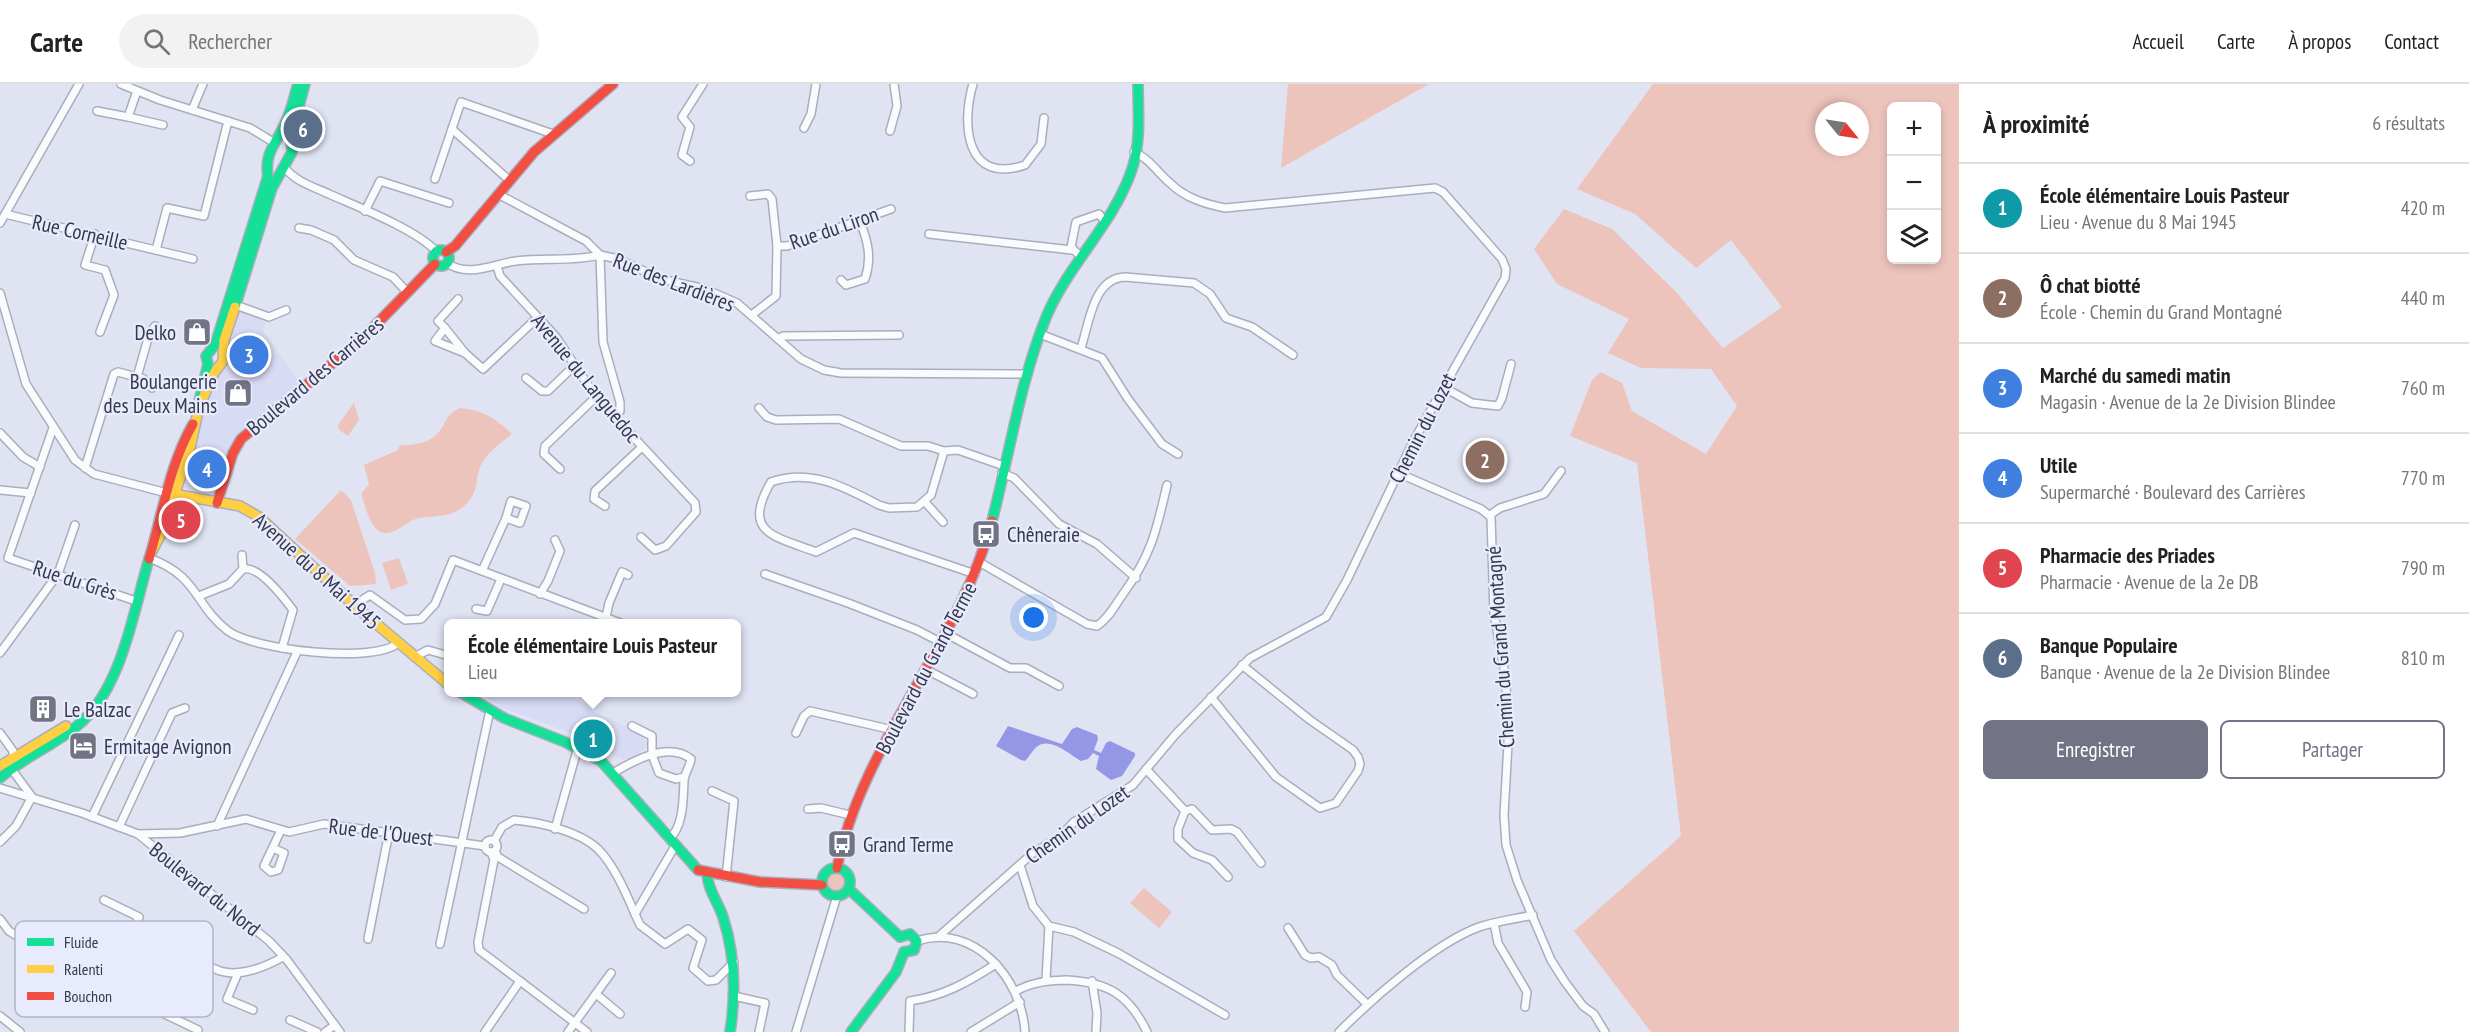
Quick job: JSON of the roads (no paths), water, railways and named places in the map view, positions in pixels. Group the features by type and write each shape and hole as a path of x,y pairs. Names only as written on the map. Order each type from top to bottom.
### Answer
{"street":[{"path":"0,223 79,84"},
{"path":"121,84 290,142"},
{"path":"192,110 203,84"},
{"path":"0,778 77,726 91,713 108,687 150,555 162,532 183,442 193,424 213,365 223,361 217,351 268,171 267,160 298,84"},
{"path":"231,304 281,171 292,152 290,142 305,84"},
{"path":"268,171 281,171 365,211 424,242 436,251 446,252 455,246 509,180 553,134 613,84"},
{"path":"690,161 682,155 690,127 682,117 703,84"},
{"path":"804,128 811,114 816,84"},
{"path":"890,131 897,106 894,84"},
{"path":"973,84 967,116 967,132 973,149 985,163 1004,169 1025,165 1041,144 1044,118"},
{"name":"Boulevard du Grand Terme","path":"837,868 850,815 893,730 944,639 975,574 1027,374 1041,334 1064,275 1076,253 1103,219 1122,184 1134,152 1138,84"},
{"path":"128,117 137,91"},
{"path":"435,179 461,102 553,134"},
{"path":"97,111 163,125"},
{"name":"Rue Corneille","path":"156,250 166,208 204,216 228,121"},
{"path":"452,129 509,180"},
{"name":"Chemin du Lozet","path":"938,937 1020,865 1060,837 1074,822 1133,785 1242,665 1258,652 1326,617 1347,580 1398,473 1443,387 1502,284 1506,269 1492,247 1443,192 1428,187 1226,208 1192,198 1167,181 1151,162 1134,152"},
{"path":"365,211 380,181 449,203"},
{"name":"Rue des Lardières","path":"498,194 586,240 600,255 618,260 661,279 705,289 737,303 753,314 778,339 814,365 841,373 1027,374"},
{"path":"750,196 768,194 772,199 777,246 776,296 753,314"},
{"name":"Rue du Liron","path":"777,246 787,246 839,226 860,222 891,209"},
{"name":"Rue Corneille","path":"4,214 193,259"},
{"path":"929,234 1076,253 1076,222 1095,214 1103,219"},
{"path":"841,280 846,285 852,285 864,279 867,272 869,246 860,222"},
{"path":"299,228 311,230 334,240 354,260 393,277 408,293"},
{"path":"95,234 85,266 105,270 114,295 100,332"},
{"path":"436,251 433,259 435,264 441,266 447,262"},
{"path":"446,252 447,262"},
{"path":"447,262 458,268 497,266 515,261 580,260 600,255 603,342 620,402 620,411 614,417"},
{"name":"Boulevard des Carrières","path":"217,502 233,453 241,439 285,399 364,337 435,264"},
{"name":"Avenue du Languedoc","path":"497,266 500,276 556,337 596,397 695,503 696,512 666,546 655,550 641,537"},
{"path":"1081,348 1102,286 1113,278 1125,277 1194,283 1202,286 1227,318 1252,327 1293,355"},
{"path":"0,293 26,384 75,460 94,474 170,494"},
{"path":"458,300 438,321 465,353 483,369 537,318"},
{"path":"231,304 269,317 286,310"},
{"path":"137,377 149,335 155,326"},
{"path":"445,328 435,341 465,353"},
{"path":"1041,334 1102,358 1128,399 1162,444 1178,454"},
{"path":"778,339 783,336 898,335"},
{"path":"213,365 206,356 217,351"},
{"path":"526,378 542,391 548,391 575,364"},
{"path":"1443,387 1472,403 1498,405 1511,364"},
{"path":"85,468 112,378 118,372 144,379 152,388"},
{"path":"560,469 544,454 545,446 596,397"},
{"path":"759,408 767,417 776,420 839,419 901,446 928,446 944,451 958,450 1003,469 1059,524 1097,544 1136,578"},
{"name":"Rue du Grès","path":"53,428 8,558 136,601"},
{"path":"0,433 23,457 40,467"},
{"path":"606,506 594,499 595,491 642,447"},
{"path":"944,451 930,495 917,507 889,508 820,477 779,479 771,482 763,496 758,514 759,521 769,533 816,552 854,532 975,574"},
{"path":"1398,473 1490,515 1500,508 1544,494 1561,471"},
{"path":"979,562 1092,626 1105,620 1136,578 1152,548 1167,485"},
{"path":"0,490 31,493"},
{"name":"Avenue du 8 Mai 1945","path":"170,494 240,506 259,517 354,605 444,681"},
{"path":"925,502 943,522"},
{"name":"Chemin du Grand Montagné","path":"1490,515 1494,614 1508,701 1509,747 1504,815 1506,845 1517,880 1551,960 1565,982 1583,1006 1594,1014 1605,1032"},
{"path":"482,571 506,518"},
{"path":"0,654 58,574 75,525"},
{"path":"540,594 560,551 555,540"},
{"path":"150,555 186,579 212,616 229,632 243,639 297,651 384,650 398,644"},
{"path":"200,596 229,584 243,569 242,555"},
{"path":"354,605 370,595 400,617 416,621 431,610 453,560 611,619"},
{"path":"243,569 254,570 293,610 282,648"},
{"path":"606,617 609,603 622,572 628,575"},
{"path":"765,574 944,639 1010,668 1026,668 1059,686"},
{"path":"476,609 487,611 501,579"},
{"path":"92,817 179,635"},
{"path":"0,766 79,717 98,695 120,650"},
{"path":"414,657 428,650 444,655"},
{"path":"217,826 297,651"},
{"path":"1211,697 1285,785 1320,808 1336,803 1360,765 1353,750 1310,720 1242,665"},
{"path":"927,670 973,694"},
{"path":"467,697 515,723 578,747 601,761 694,867 707,874 809,887 822,885"},
{"path":"119,827 172,713 185,708"},
{"path":"440,944 490,710"},
{"path":"796,733 804,716 810,711 893,730"},
{"path":"632,726 652,736 652,755 659,773 676,779 684,777"},
{"path":"0,733 7,740 14,757 13,768 32,797 16,826 0,842"},
{"path":"555,829 578,747"},
{"path":"613,774 663,752 689,757 691,762 684,777 679,821 672,842 635,914"},
{"path":"1146,769 1185,811"},
{"name":"Boulevard du Nord","path":"0,789 32,797 138,834 213,893 284,957 340,1032"},
{"path":"712,791 732,799 734,804 726,876"},
{"path":"808,809 821,808 850,815"},
{"path":"1185,811 1192,809 1212,830 1231,829 1236,832 1261,863"},
{"path":"1185,811 1178,829 1178,839 1193,853 1212,860 1228,877"},
{"name":"Rue de l'Ouest","path":"138,834 180,833 246,819 289,832 324,824 485,846"},
{"path":"587,1032 479,951 478,942 494,860 493,851 496,844 494,841 502,827 514,820 577,836 598,849 619,880 640,925 665,944 688,929 702,940 693,968 708,981 716,980 734,962"},
{"path":"273,848 281,830"},
{"path":"368,939 389,832"},
{"path":"494,841 488,841 485,846 498,857 584,909"},
{"name":"Chemin du Lozet","path":"1020,865 1033,906 1048,926"},
{"path":"822,885 827,871 837,868 848,874 849,890"},
{"path":"707,874 709,888 721,913 734,962 734,996 730,1032"},
{"path":"822,885 830,895 837,896 849,890"},
{"path":"849,890 900,937"},
{"path":"796,1032 837,896"},
{"path":"105,900 140,917 138,921"},
{"path":"1340,1032 1367,1004 1460,936 1494,922 1533,915"},
{"path":"0,919 15,935"},
{"path":"1494,922 1498,943 1527,992 1525,1008"},
{"path":"1046,980 1048,926 1074,932 1118,953 1225,1016"},
{"path":"1288,928 1305,955 1311,958 1319,957 1332,965 1337,975 1367,1004"},
{"path":"900,937 910,934 917,941"},
{"path":"900,937 898,947 904,952"},
{"path":"917,941 938,937 976,949 996,964 1008,976 1016,991 1025,1032"},
{"path":"904,952 914,950 917,941"},
{"path":"851,1032 896,972 904,952"},
{"path":"213,969 231,975 269,964 284,957"},
{"path":"909,1032 910,1001 936,997 955,989 996,964"},
{"path":"238,973 227,999 253,1010"},
{"path":"568,1032 611,973"},
{"path":"1016,991 1046,980 1092,981 1107,987 1129,1003 1147,1032"},
{"path":"485,1032 520,981"},
{"path":"1092,981 1097,1013 1096,1032"},
{"path":"596,994 620,1014"},
{"path":"734,996 765,1004 759,1032"},
{"path":"970,1032 1020,1002"},
{"path":"0,1016 20,1032"},
{"path":"171,1017 198,1030"},
{"path":"290,1020 318,1032"},
{"path":"324,1032 335,1025"}],"water":[{"path":"1008,726 1062,744 1072,729 1077,727 1097,735 1094,750 1101,753 1106,743 1110,741 1135,753 1135,756 1122,776 1111,780 1096,769 1099,756 1093,753 1088,759 1081,761 1054,745 1043,744 1036,747 1025,761 996,746"}],"place":[{"name":"Banque Populaire","path":"303,129"},
{"name":"Delko","path":"197,332"},
{"name":"Marché du samedi matin","path":"249,355"},
{"name":"Boulangerie des Deux Mains","path":"238,393"},
{"name":"Ô chat biotté","path":"1485,460"},
{"name":"Utile","path":"207,469"},
{"name":"Pharmacie des Priades","path":"181,520"},
{"name":"Chêneraie","path":"986,534"},
{"name":"Le Balzac","path":"43,709"},
{"name":"École élémentaire Louis Pasteur","path":"593,739"},
{"name":"Ermitage Avignon","path":"83,746"},
{"name":"Grand Terme","path":"842,844"}]}
